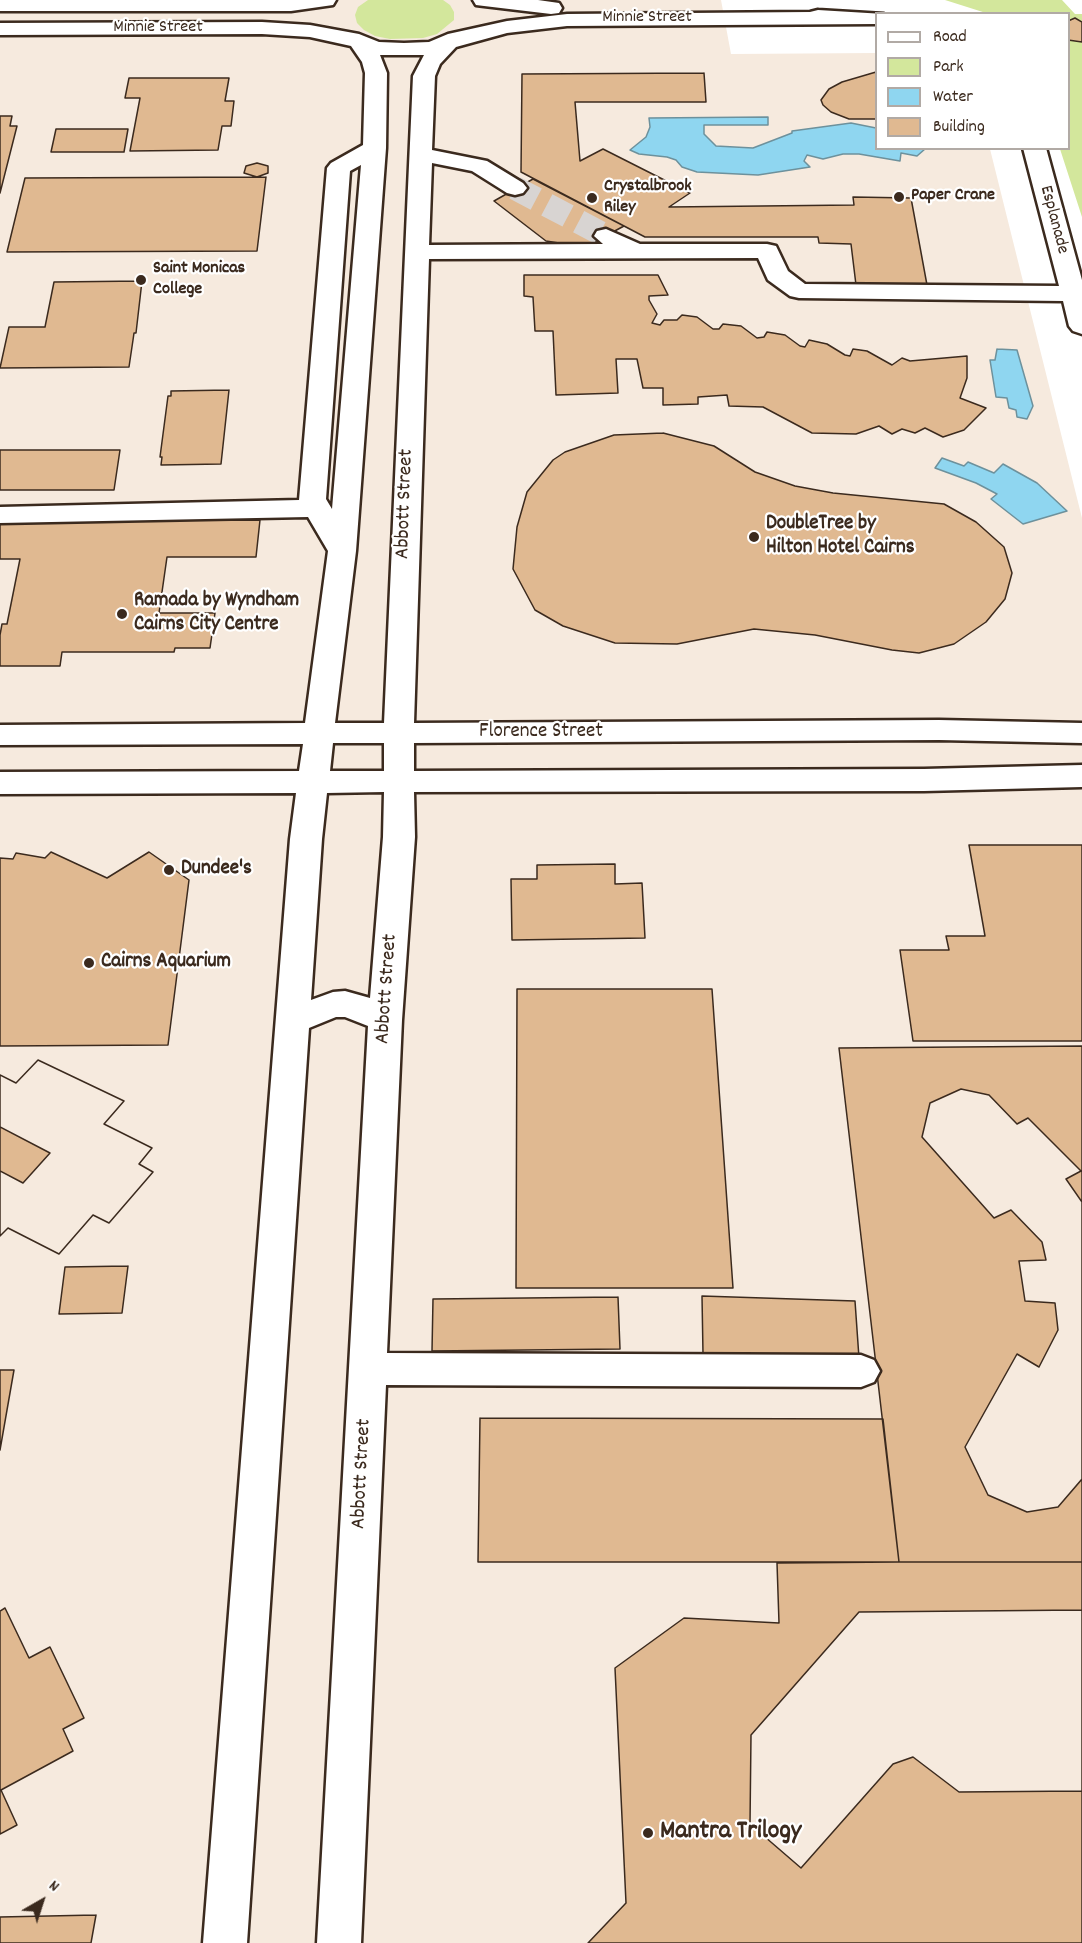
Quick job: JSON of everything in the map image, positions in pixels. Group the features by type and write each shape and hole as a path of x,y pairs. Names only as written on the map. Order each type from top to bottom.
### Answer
{"street":[{"name":"Minnie Street","path":"0,5 291,5 325,0"},
{"path":"225,1943 295,1020 306,839 342,551 374,148 376,73 373,61 355,41 339,31 333,21 334,11 342,0"},
{"name":"Abbott Street","path":"339,1943 385,1020 399,837 400,782 397,732 424,76 430,62 452,41 469,30 476,20 476,10 470,0"},
{"name":"Minnie Street","path":"484,0 570,9 691,7 727,0"},
{"path":"774,0 806,13 840,18 875,18"},
{"name":"Minnie Street","path":"0,29 268,29 319,32 404,51 519,25 567,20 840,18"},
{"path":"342,551 312,498 339,168 374,148"},
{"name":"Esplanade","path":"1035,150 1082,326"},
{"path":"420,154 479,166 515,188"},
{"path":"606,236 636,251"},
{"path":"417,252 766,251 777,275 799,291 1073,294"},
{"path":"0,514 318,508"},
{"path":"959,730 968,780"},
{"name":"Florence Street","path":"0,735 959,730 1082,733"},
{"path":"0,783 968,780 1082,776"},
{"path":"295,1020 333,1005 345,1004 356,1005 385,1020"},
{"path":"369,1369 861,1371"}],"shaded area":[{"path":"0,0 721,0 731,54 875,53 875,150 990,150 1082,518 1082,1943 0,1943"}],"green space":[{"path":"368,0 443,0 454,12 454,20 437,34 423,38 390,39 375,36 357,23 355,15 358,7"},
{"path":"945,0 1062,0 1075,14 1082,14 1082,217 1060,150 1070,150 1070,12 983,12"}],"water":[{"path":"768,117 768,125 704,125 704,134 716,146 753,148 792,133 792,131 851,123 875,128 875,150 924,150 917,156 901,153 900,161 859,154 843,154 823,159 807,155 804,161 810,167 758,175 697,172 682,167 676,160 667,157 639,154 630,150 646,137 650,127 649,118"},
{"path":"997,349 1017,350 1033,406 1027,419 1017,417 1016,410 1009,408 1007,398 996,397 990,360 995,360"},
{"path":"942,458 964,466 968,462 994,473 1003,464 1037,483 1067,511 1023,524 991,499 997,494 976,483 935,468"}],"building":[{"path":"1075,18 1082,22 1082,42 1070,40 1070,20"},
{"path":"875,72 875,119 849,119 831,112 823,105 821,100 829,89 842,82"},
{"path":"704,73 706,102 575,102 580,161 603,149 690,193 669,207 854,205 853,197 911,198 927,285 856,285 851,244 819,243 818,237 645,237 521,172 522,74"},
{"path":"129,78 229,78 225,101 234,101 231,126 222,126 218,150 130,151 140,98 125,98"},
{"path":"0,116 12,116 10,126 17,126 0,193"},
{"path":"56,129 128,129 124,152 51,152"},
{"path":"257,163 268,166 268,173 257,177 244,173 246,166"},
{"path":"266,177 257,251 7,252 25,178"},
{"path":"533,179 624,226 585,247 546,241 494,201"},
{"path":"524,275 658,275 668,295 649,296 649,300 657,314 652,323 660,325 664,320 677,320 682,315 697,317 713,329 719,329 723,324 741,326 757,338 764,337 767,332 785,335 800,346 805,347 809,340 827,344 850,356 853,349 867,351 892,365 902,358 910,361 967,356 967,378 960,398 986,408 964,430 943,437 925,428 915,433 902,429 892,434 879,426 856,434 812,433 763,407 729,406 727,395 698,397 698,404 663,405 663,388 643,388 637,359 616,359 618,393 556,395 553,331 535,331 533,297 524,296"},
{"path":"142,281 136,333 134,333 129,367 0,368 9,327 45,327 54,282"},
{"path":"229,390 221,464 161,465 162,457 160,457 168,396 171,396 171,391"},
{"name":"DoubleTree by Hilton Hotel Cairns","path":"663,433 714,446 755,472 795,486 833,493 944,504 976,522 1004,547 1012,573 1005,599 986,622 954,644 919,653 815,635 754,629 677,644 615,643 563,626 535,610 513,569 517,527 527,492 553,460 565,452 614,435"},
{"path":"0,450 120,450 114,490 0,490"},
{"path":"260,520 256,557 167,557 159,613 215,613 210,648 175,648 174,652 62,652 60,666 0,666 2,624 7,624 20,559 0,559 0,521"},
{"path":"969,845 1082,845 1082,1041 913,1041 900,950 949,950 946,936 985,936"},
{"name":"Cairns Aquarium","path":"51,852 107,878 149,852 189,880 168,1045 0,1046 0,858 13,859 16,853 45,858"},
{"path":"615,864 615,884 642,883 645,938 512,940 511,879 537,879 537,865"},
{"path":"517,989 712,989 733,1288 516,1288"},
{"path":"1082,1046 1082,1562 899,1562 839,1048"},
{"path":"38,1060 124,1101 104,1124 152,1148 139,1164 153,1172 109,1223 93,1215 59,1254 8,1228 0,1236 0,1171 23,1183 50,1153 0,1127 0,1075 16,1083"},
{"path":"38,1060 124,1101 104,1124 152,1148 139,1164 153,1172 109,1223 93,1215 59,1254 8,1228 0,1236 0,1075 16,1083"},
{"path":"961,1089 989,1095 1017,1124 1028,1118 1081,1171 1066,1179 1082,1202 1082,1479 1058,1507 1027,1512 988,1495 965,1447 1017,1354 1039,1367 1058,1330 1055,1303 1025,1301 1019,1261 1046,1260 1042,1242 1011,1210 994,1218 922,1137 930,1103"},
{"path":"128,1266 122,1313 59,1314 65,1267"},
{"path":"702,1296 855,1301 859,1358 703,1354"},
{"path":"618,1297 620,1349 432,1351 433,1299"},
{"path":"0,1370 14,1370 0,1450"},
{"path":"480,1418 883,1419 899,1562 478,1562"},
{"path":"1082,1562 1082,1943 588,1943 626,1903 615,1668 684,1618 779,1623 777,1563"},
{"path":"5,1608 29,1658 50,1647 84,1718 63,1729 73,1751 1,1790 17,1825 0,1834 0,1611"},
{"path":"1082,1610 1082,1791 959,1792 913,1757 893,1764 801,1868 750,1824 751,1735 859,1612"},
{"path":"96,1915 91,1943 0,1943 0,1917"}],"tunnel":[{"path":"515,188 606,236"}],"place":[{"name":"Paper Crane","path":"899,197"},
{"name":"Crystalbrook Riley","path":"592,198"},
{"name":"Saint Monicas College","path":"141,280"},
{"name":"DoubleTree by Hilton Hotel Cairns","path":"754,537"},
{"name":"Ramada by Wyndham Cairns City Centre","path":"122,614"},
{"name":"Dundee's","path":"169,870"},
{"name":"Cairns Aquarium","path":"89,963"},
{"name":"Mantra Trilogy","path":"648,1833"}]}
